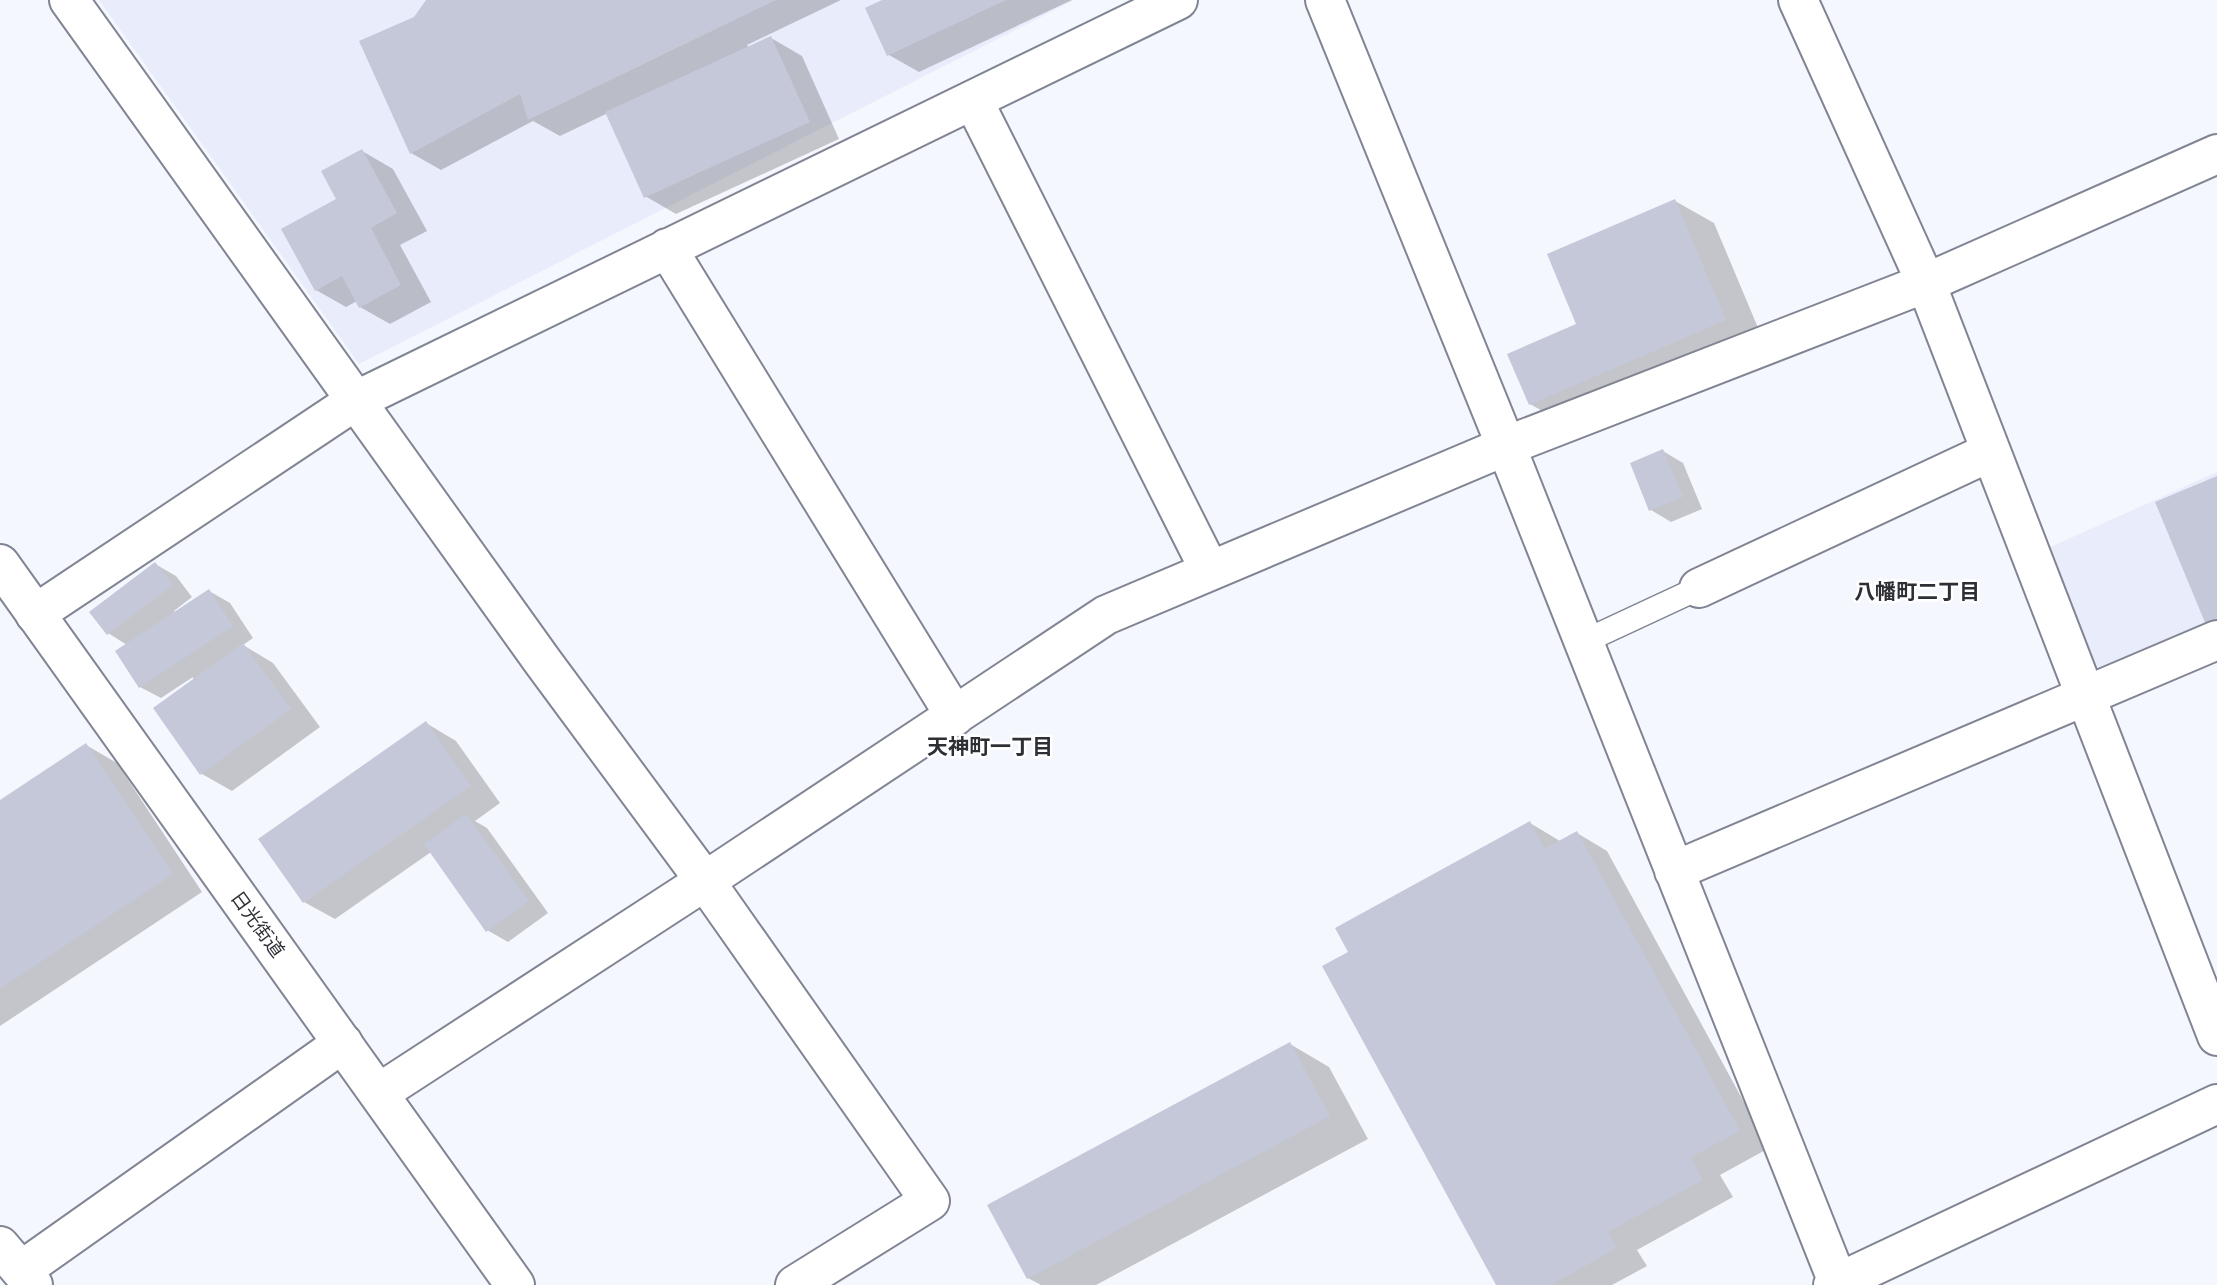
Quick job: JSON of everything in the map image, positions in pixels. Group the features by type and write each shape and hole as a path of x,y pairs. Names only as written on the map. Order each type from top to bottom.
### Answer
{"street":[{"path":"69,0 551,673 705,881 930,1201 795,1285"},
{"path":"35,614 355,401 1178,0"},
{"path":"1325,0 1506,446 1836,1284 2217,1104"},
{"path":"1798,0 1926,283 2217,1036"},
{"path":"973,100 1210,571"},
{"path":"379,1093 1106,615 1506,446 1926,283 2217,154"},
{"path":"667,248 955,716"},
{"path":"1699,588 1990,452"},
{"name":"日光街道","path":"0,564 515,1285"},
{"path":"1674,871 2217,640"},
{"path":"15,1272 343,1043"}],"lane":[{"path":"1583,642 1699,588"}],"shaded area":[{"path":"99,0 1074,0 359,364"},
{"path":"2217,472 2217,624 2095,675 2044,550"}],"building":[{"path":"426,0 776,0 528,120 520,94 410,154 359,41 414,17"},
{"path":"882,0 1006,0 887,56 865,8"},
{"path":"771,36 810,122 644,198 605,112"},
{"path":"362,149 397,213 371,228 401,285 359,308 342,276 315,291 281,229 336,199 321,171"},
{"path":"1675,199 1726,320 1529,405 1507,354 1576,324 1547,254"},
{"path":"1663,449 1683,497 1649,511 1630,463"},
{"path":"2217,476 2217,621 2206,625 2155,502"},
{"path":"155,562 173,585 107,635 89,612"},
{"path":"209,589 233,626 139,688 115,651"},
{"path":"243,643 291,709 200,775 153,708"},
{"path":"426,721 471,786 303,903 258,839"},
{"path":"86,743 173,874 0,989 0,800"},
{"path":"466,814 529,901 486,932 424,844"},
{"path":"1530,821 1544,849 1577,831 1740,1131 1691,1157 1703,1180 1608,1232 1617,1248 1551,1285 1496,1285 1322,966 1348,952 1335,928"},
{"path":"1290,1042 1330,1116 1027,1279 987,1205"}],"district":[{"name":"八幡町二丁目","path":"1917,592"},
{"name":"天神町一丁目","path":"990,747"}]}
